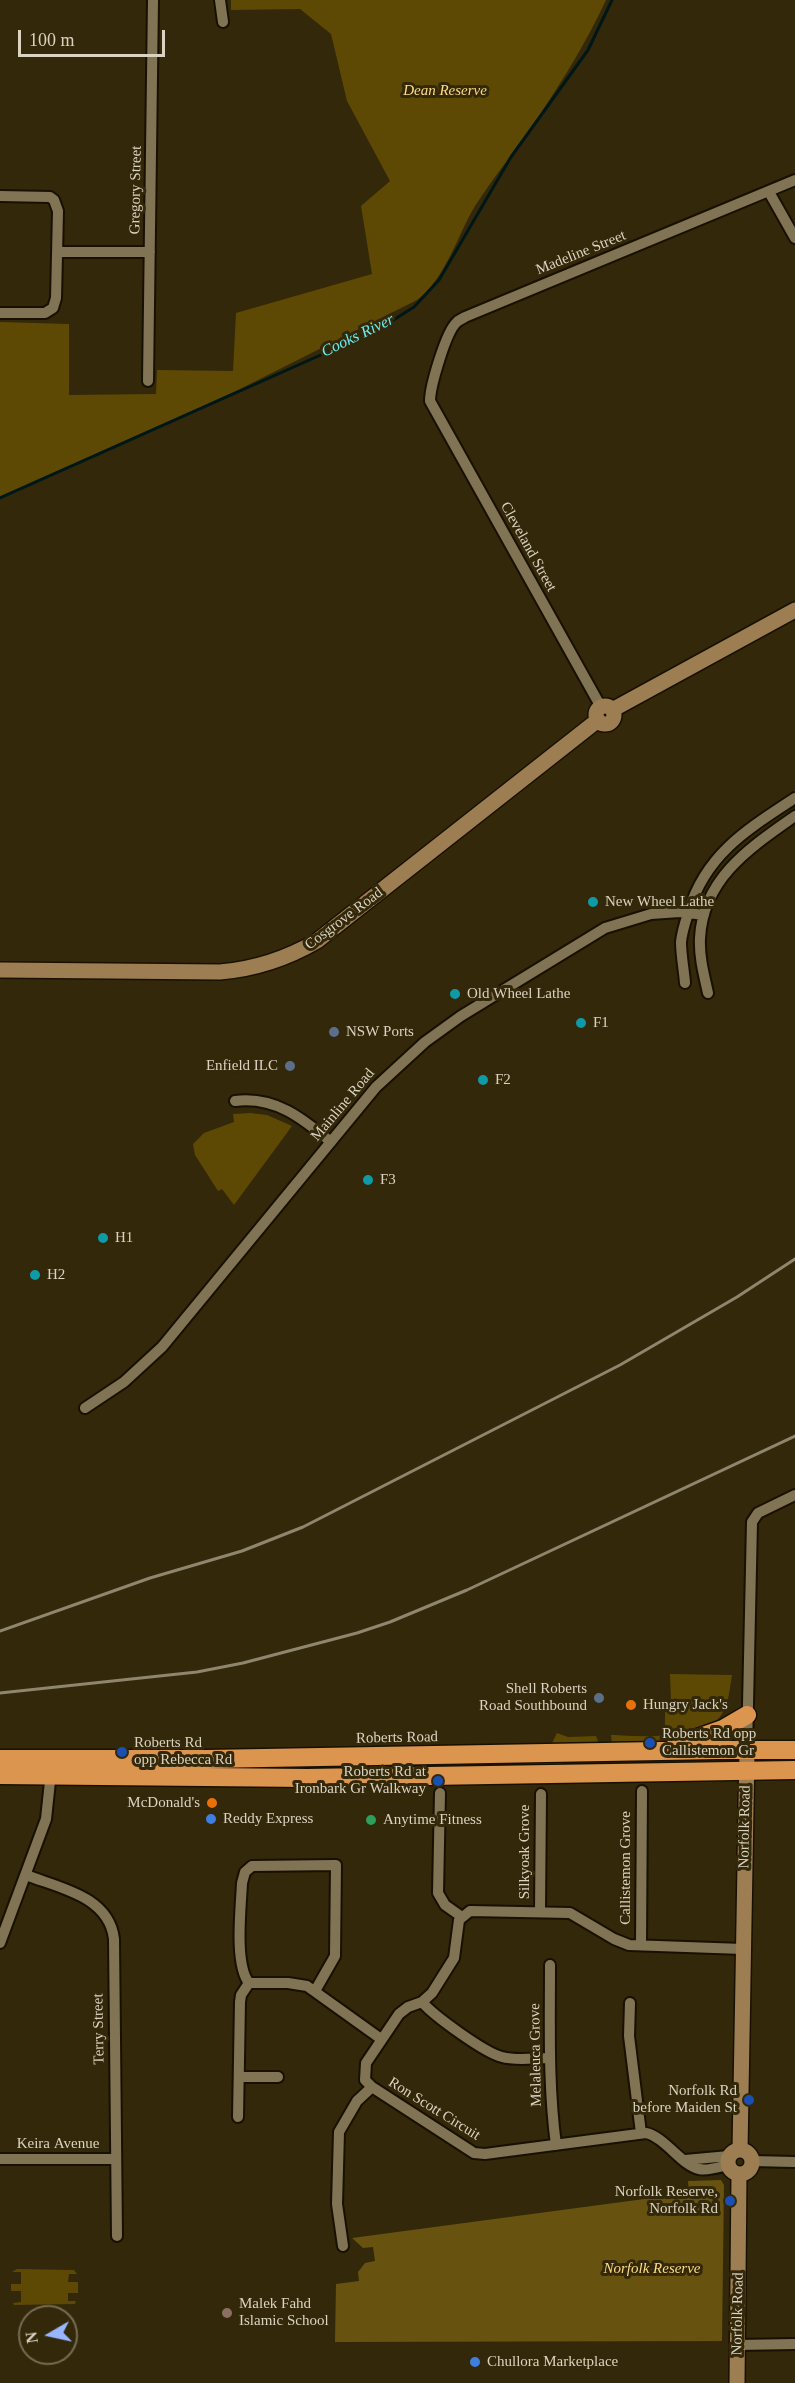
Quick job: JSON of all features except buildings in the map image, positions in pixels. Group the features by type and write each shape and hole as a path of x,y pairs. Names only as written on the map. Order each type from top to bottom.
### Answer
{"highway":[{"path":"662,1750 723,1728 747,1715"},
{"name":"Roberts Road","path":"0,1774 51,1767 242,1759 662,1750 795,1750"},
{"name":"Roberts Road","path":"0,1759 51,1767 287,1778 795,1770"}],"main road":[{"name":"Cosgrove Road","path":"0,970 220,972 256,967 283,959 317,941 603,712 795,610"},
{"name":"Norfolk Road","path":"737,2383 734,2161 743,1949 747,1750"},
{"path":"734,2161 747,2172 752,2161"}],"street":[{"name":"Gregory Street","path":"148,381 153,0"},
{"path":"220,0 223,22"},
{"name":"Madeline Street","path":"430,402 431,385 450,331 456,322 795,180"},
{"path":"769,192 795,238"},
{"path":"0,196 44,196 54,200 58,211 56,298 49,312 0,312"},
{"path":"58,252 150,252"},
{"name":"Cleveland Street","path":"430,402 603,712"},
{"path":"685,983 681,940 696,888 714,861 748,830 795,798"},
{"path":"708,993 700,938 704,915 711,895 737,858 795,816"},
{"name":"Mainline Road","path":"85,1408 124,1382 162,1347 376,1087 425,1042 461,1016 605,928 651,914 688,912 704,915"},
{"path":"235,1101 258,1101 284,1108 331,1142"},
{"name":"Norfolk Road","path":"747,1750 751,1529 755,1516 795,1495"},
{"path":"0,1943 46,1819 51,1767"},
{"name":"Callistemon Grove","path":"641,1945 642,1791"},
{"path":"440,1793 438,1893 445,1905 462,1917 466,1913 475,1911 570,1913 619,1941 641,1945 743,1949"},
{"name":"Silkyoak Grove","path":"540,1911 541,1794"},
{"path":"249,1983 241,1961 242,1882 245,1872 256,1865 336,1865 335,1956 315,1991"},
{"name":"Terry Street","path":"26,1875 96,1904 106,1914 112,1927 114,1939 117,2236"},
{"name":"Ron Scott Circuit","path":"462,1917 457,1928 454,1958 432,1993 422,2002 404,2009 381,2039 365,2069 365,2080 372,2087 474,2153 485,2154 641,2133"},
{"name":"Melaleuca Grove","path":"550,1965 548,2058 556,2145"},
{"path":"249,1983 297,1983 315,1991 381,2039"},
{"path":"238,2117 240,2002 241,1995 249,1983"},
{"path":"422,2002 437,2017 497,2055 508,2058 548,2058"},
{"path":"630,2003 629,2036 641,2133 652,2134 690,2165 699,2169 734,2161"},
{"path":"240,2077 278,2077"},
{"path":"343,2246 337,2204 339,2132 357,2102 372,2087"},
{"name":"Keira Avenue","path":"0,2159 116,2159"},
{"path":"752,2161 795,2162"},
{"path":"737,2345 795,2344"}],"green space":[{"name":"Dean Reserve","path":"231,0 606,0 557,88 475,206 436,280 417,300 238,390 0,497 0,322 69,324 69,395 156,394 157,370 233,371 236,313 372,274 361,206 390,181 347,101 331,34 300,9 231,10"},
{"path":"233,1114 267,1115 292,1126 234,1205 222,1189 218,1191 195,1155 193,1144 204,1133 234,1122"},
{"path":"670,1674 732,1675 726,1706 715,1722 718,1727 672,1742 612,1745 611,1735 662,1735 665,1728 665,1702 671,1702"},
{"path":"557,1733 568,1737 596,1736 599,1744 551,1745"},
{"path":"561,1761 562,1765 263,1771 162,1770 239,1766"},
{"name":"Norfolk Reserve","path":"721,2180 724,2185 722,2341 335,2342 336,2284 359,2281 358,2272 365,2263 375,2261 373,2247 363,2248 352,2238 689,2193 688,2181"},
{"path":"17,2269 74,2270 77,2274 69,2274 68,2282 78,2282 78,2293 68,2293 68,2301 76,2301 75,2304 14,2305 13,2303 21,2302 21,2291 11,2291 11,2284 21,2284 21,2272 12,2272"}],"waterway":[{"name":"Cooks River","path":"0,498 379,329 414,307 439,280 511,157 588,50 612,0"}],"railway":[{"path":"0,1631 150,1578 242,1551 303,1527 620,1365 737,1297 795,1259"},
{"path":"0,1693 197,1672 243,1663 357,1633 467,1590 795,1436"}],"place":[{"name":"New Wheel Lathe","path":"593,902"},
{"name":"Old Wheel Lathe","path":"455,994"},
{"name":"F1","path":"581,1023"},
{"name":"NSW Ports","path":"334,1032"},
{"name":"Enfield ILC","path":"290,1066"},
{"name":"F2","path":"483,1080"},
{"name":"F3","path":"368,1180"},
{"name":"H1","path":"103,1238"},
{"name":"H2","path":"35,1275"},
{"name":"Shell Roberts Road Southbound","path":"599,1698"},
{"name":"Hungry Jack's","path":"631,1705"},
{"name":"Roberts Rd opp Callistemon Gr","path":"650,1743"},
{"name":"Roberts Rd opp Rebecca Rd","path":"122,1752"},
{"name":"Roberts Rd at Ironbark Gr Walkway","path":"438,1781"},
{"name":"McDonald's","path":"212,1803"},
{"name":"Reddy Express","path":"211,1819"},
{"name":"Anytime Fitness","path":"371,1820"},
{"name":"Norfolk Rd before Maiden St","path":"749,2100"},
{"name":"Norfolk Reserve, Norfolk Rd","path":"730,2201"},
{"name":"Malek Fahd Islamic School","path":"227,2313"},
{"name":"Chullora Marketplace","path":"475,2362"}]}
